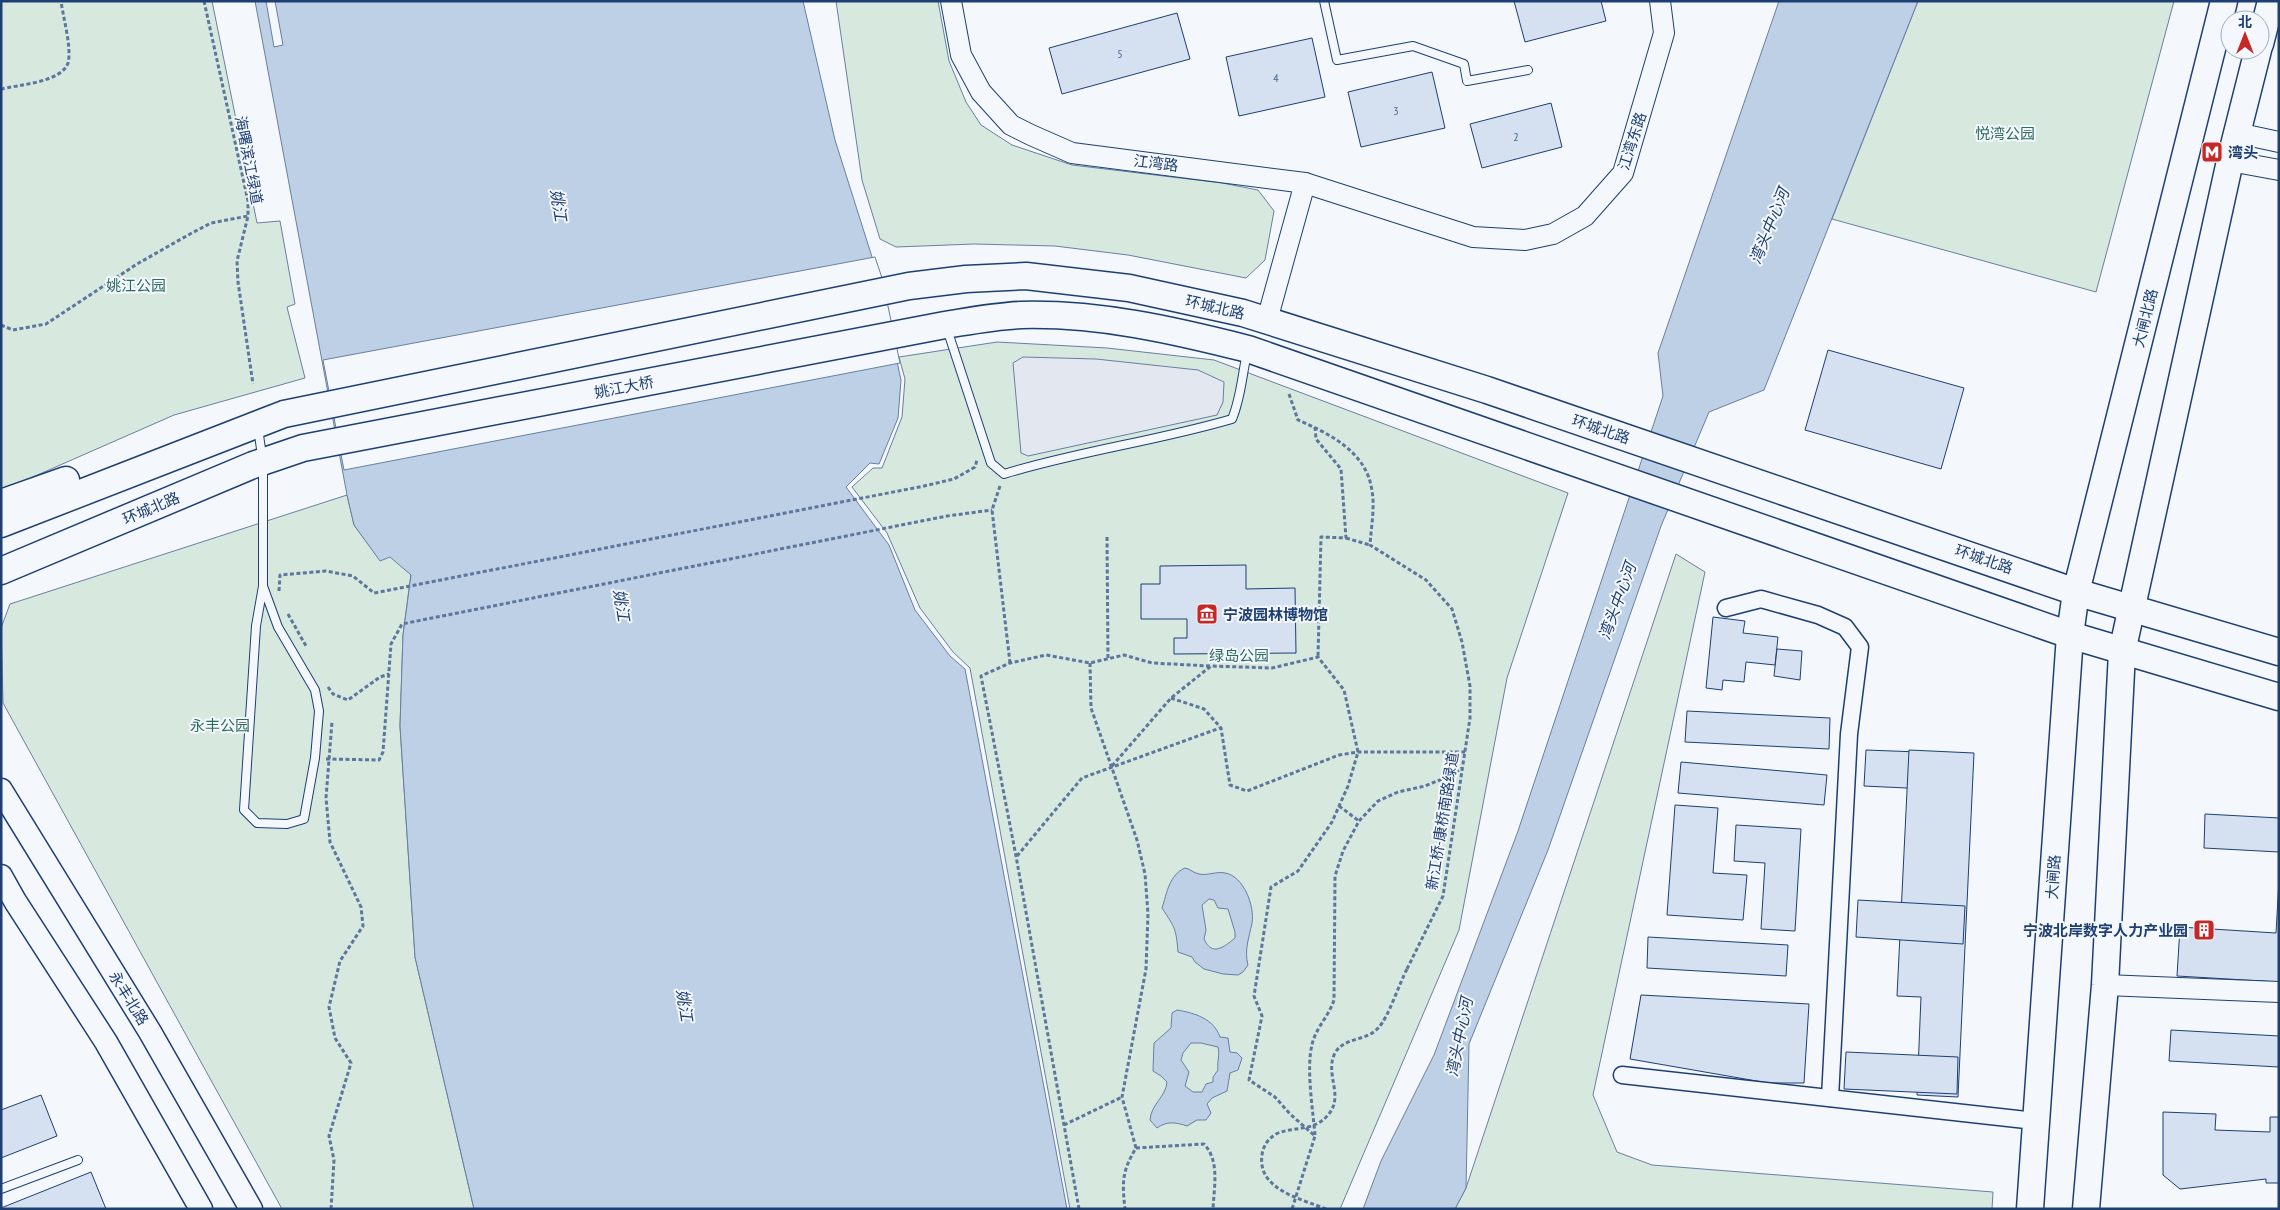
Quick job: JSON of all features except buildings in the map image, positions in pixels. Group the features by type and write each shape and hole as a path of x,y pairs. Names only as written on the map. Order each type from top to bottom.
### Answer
{"main road":[{"name":"大闸北路","path":"2070,635 2076,592 2224,1"},
{"path":"2086,1209 2105,985 2122,652 2230,161 2255,60"},
{"name":"环城北路","path":"247,428 284,414 909,286 966,278 1026,276 1075,281 1129,288 1267,320 1487,390 1842,510 2076,592 2279,652"},
{"path":"945,325 1021,315 1098,318 1147,324 1248,349 2070,635 2122,652 2279,697"},
{"name":"姚江大桥","path":"303,448 945,325"},
{"path":"1,503 194,434 247,428"},
{"path":"1,524 247,428"},
{"name":"环城北路","path":"1,571 253,465 303,448"},
{"name":"大闸路","path":"2030,1209 2070,635"},
{"name":"永丰北路","path":"1,790 150,1032 251,1209"},
{"path":"1,876 15,901 106,1042 201,1209"}],"street":[{"name":"江湾路","path":"951,1 961,55 981,92 1011,124 1031,135 1072,153 1305,183"},
{"name":"江湾东路","path":"1305,183 1473,237 1524,240 1553,234 1585,216 1623,174 1664,33 1660,1"},
{"path":"2237,133 2279,142"},
{"path":"2230,161 2279,170"},
{"path":"1267,320 1305,183"},
{"path":"1726,608 1761,599 1818,615 1845,627 1860,647 1848,734 1830,1098"},
{"path":"2105,985 2279,992"},
{"path":"1622,1075 2035,1121"}],"lane":[{"path":"1324,1 1337,60 1413,46 1464,64 1467,81 1528,70"},
{"path":"945,325 991,463 1004,474 1033,465 1200,429 1232,419 1238,405 1248,349"},
{"path":"247,428 262,463 262,586 256,626 244,810 257,823 287,824 304,819 315,758 319,711 315,690 278,627 262,586"},
{"path":"1,1188 78,1160"}],"path":[{"path":"1,89 52,78 62,72 68,64 68,49 61,1"},
{"name":"海曙滨江绿道","path":"204,1 248,201 248,216 237,261 238,282 253,384"},
{"path":"1,325 13,330 46,324 137,264 190,234 211,223 248,216"},
{"path":"1289,394 1298,420 1315,427 1347,446 1368,471 1373,492 1370,545"},
{"path":"1315,427 1316,439 1341,469 1346,538"},
{"path":"279,597 280,575 326,572 353,576 374,593 924,486 954,479 975,467 983,438"},
{"path":"1004,474 992,510 1010,663"},
{"path":"315,758 379,760 383,752 391,644 402,624 947,516 992,510"},
{"path":"1107,537 1108,659"},
{"name":"新江桥-康桥南路绿道","path":"1318,657 1321,537 1346,538 1370,545 1426,580 1452,609 1462,642 1470,686 1470,718 1443,896 1380,1027 1368,1036 1346,1042 1335,1054 1331,1070 1336,1101 1328,1115 1307,1128 1276,1134 1266,1144 1263,1151 1262,1166 1269,1181 1274,1186 1317,1207 1326,1209"},
{"path":"283,605 306,647"},
{"path":"1079,1209 1016,856 981,676 1010,663 1046,655 1090,663 1124,655 1152,663 1272,668 1318,657 1344,690 1358,752 1348,786 1332,822 1298,871 1271,887 1254,996 1262,1016 1249,1080 1275,1097 1290,1114 1315,1136"},
{"path":"1090,663 1091,708 1137,840 1145,874 1148,914 1146,968 1122,1097 1136,1148 1126,1164 1123,1187 1125,1209"},
{"path":"1112,766 1171,698 1211,666"},
{"path":"329,689 348,700 380,676 389,674"},
{"path":"325,680 329,689 330,699"},
{"path":"1171,698 1204,709 1221,728 1230,784 1247,791 1339,754 1358,752 1465,752"},
{"path":"331,1209 334,1160 329,1136 351,1063 336,1038 329,1007 340,961 363,926 361,907 330,842 326,798 332,719"},
{"path":"1016,856 1082,778 1221,728"},
{"path":"1292,1209 1315,1136 1311,1064 1312,1045 1318,1030 1330,1014 1334,1000 1335,876 1343,851 1359,821 1378,801 1398,792 1425,786 1452,775 1462,768"},
{"path":"1339,806 1359,821"},
{"path":"1064,1125 1122,1097"},
{"path":"1136,1148 1204,1144 1212,1152 1215,1164 1213,1209"}],"green space":[{"name":"姚江公园","path":"1,1 212,1 257,223 280,221 295,304 287,307 305,378 174,415 1,491"},
{"path":"836,1 938,1 949,61 966,102 981,125 1012,145 1072,165 1222,183 1258,190 1274,211 1265,260 1246,278 1128,255 1055,246 974,244 896,247 880,239 862,180"},
{"name":"悦湾公园","path":"1918,1 2174,1 2096,292 1832,219"},
{"name":"绿岛公园","path":"997,342 1107,348 1214,360 1568,493 1507,678 1459,930 1340,1209 1070,1209 970,668 953,652 920,608 887,533 852,487 873,468 882,468 902,417 905,379 899,357"},
{"name":"永丰公园","path":"347,495 354,525 380,560 390,556 411,574 403,635 400,726 415,957 474,1209 282,1209 3,703 1,628 10,604"},
{"path":"1676,554 1705,572 1593,1095 1617,1152 1652,1165 1993,1192 1992,1209 1455,1209 1466,1188"}],"shaded area":[{"path":"1023,357 1096,359 1198,370 1224,382 1223,402 1217,415 1028,456 1021,453 1013,363"}],"water":[{"name":"姚江","path":"255,1 803,1 835,140 879,279 901,380 898,418 879,464 870,463 846,487 889,545 915,610 950,656 965,669 1067,1209 474,1209 415,957 400,726 403,635 411,575 390,557 380,561 354,525"},
{"name":"湾头中心河","path":"1779,1 1918,1 1764,390 1709,412 1661,526 1548,850 1469,1044 1466,1188 1455,1209 1363,1209 1381,1161 1434,1055 1518,831 1663,396 1658,353"},
{"path":"1185,868 1202,874 1225,873 1232,875 1247,893 1252,909 1252,923 1247,949 1248,965 1238,975 1223,974 1204,969 1192,957 1178,952 1174,928 1162,908 1169,885 1180,871","holes":["1209,899 1214,900 1218,908 1228,909 1235,932 1235,938 1218,949 1211,948 1204,939 1206,930 1202,905"]},
{"path":"1177,1010 1184,1011 1209,1021 1220,1037 1228,1038 1230,1052 1237,1053 1242,1058 1238,1070 1230,1073 1227,1091 1212,1098 1207,1104 1211,1113 1206,1120 1197,1120 1187,1126 1168,1123 1157,1128 1150,1120 1151,1114 1164,1092 1167,1082 1153,1071 1154,1043 1171,1028 1172,1013","holes":["1191,1043 1218,1047 1218,1070 1213,1077 1213,1082 1206,1084 1202,1092 1193,1092 1185,1086 1189,1072 1181,1060 1183,1053"]}],"pier":[{"path":"266,1 275,1 283,45 274,47"},
{"path":"875,257 882,278 900,363 344,470 323,360"}],"place":[{"name":"湾头","path":"2212,152"},
{"name":"宁波园林博物馆","path":"1207,614"},
{"name":"宁波北岸数字人力产业园","path":"2204,930"}]}
